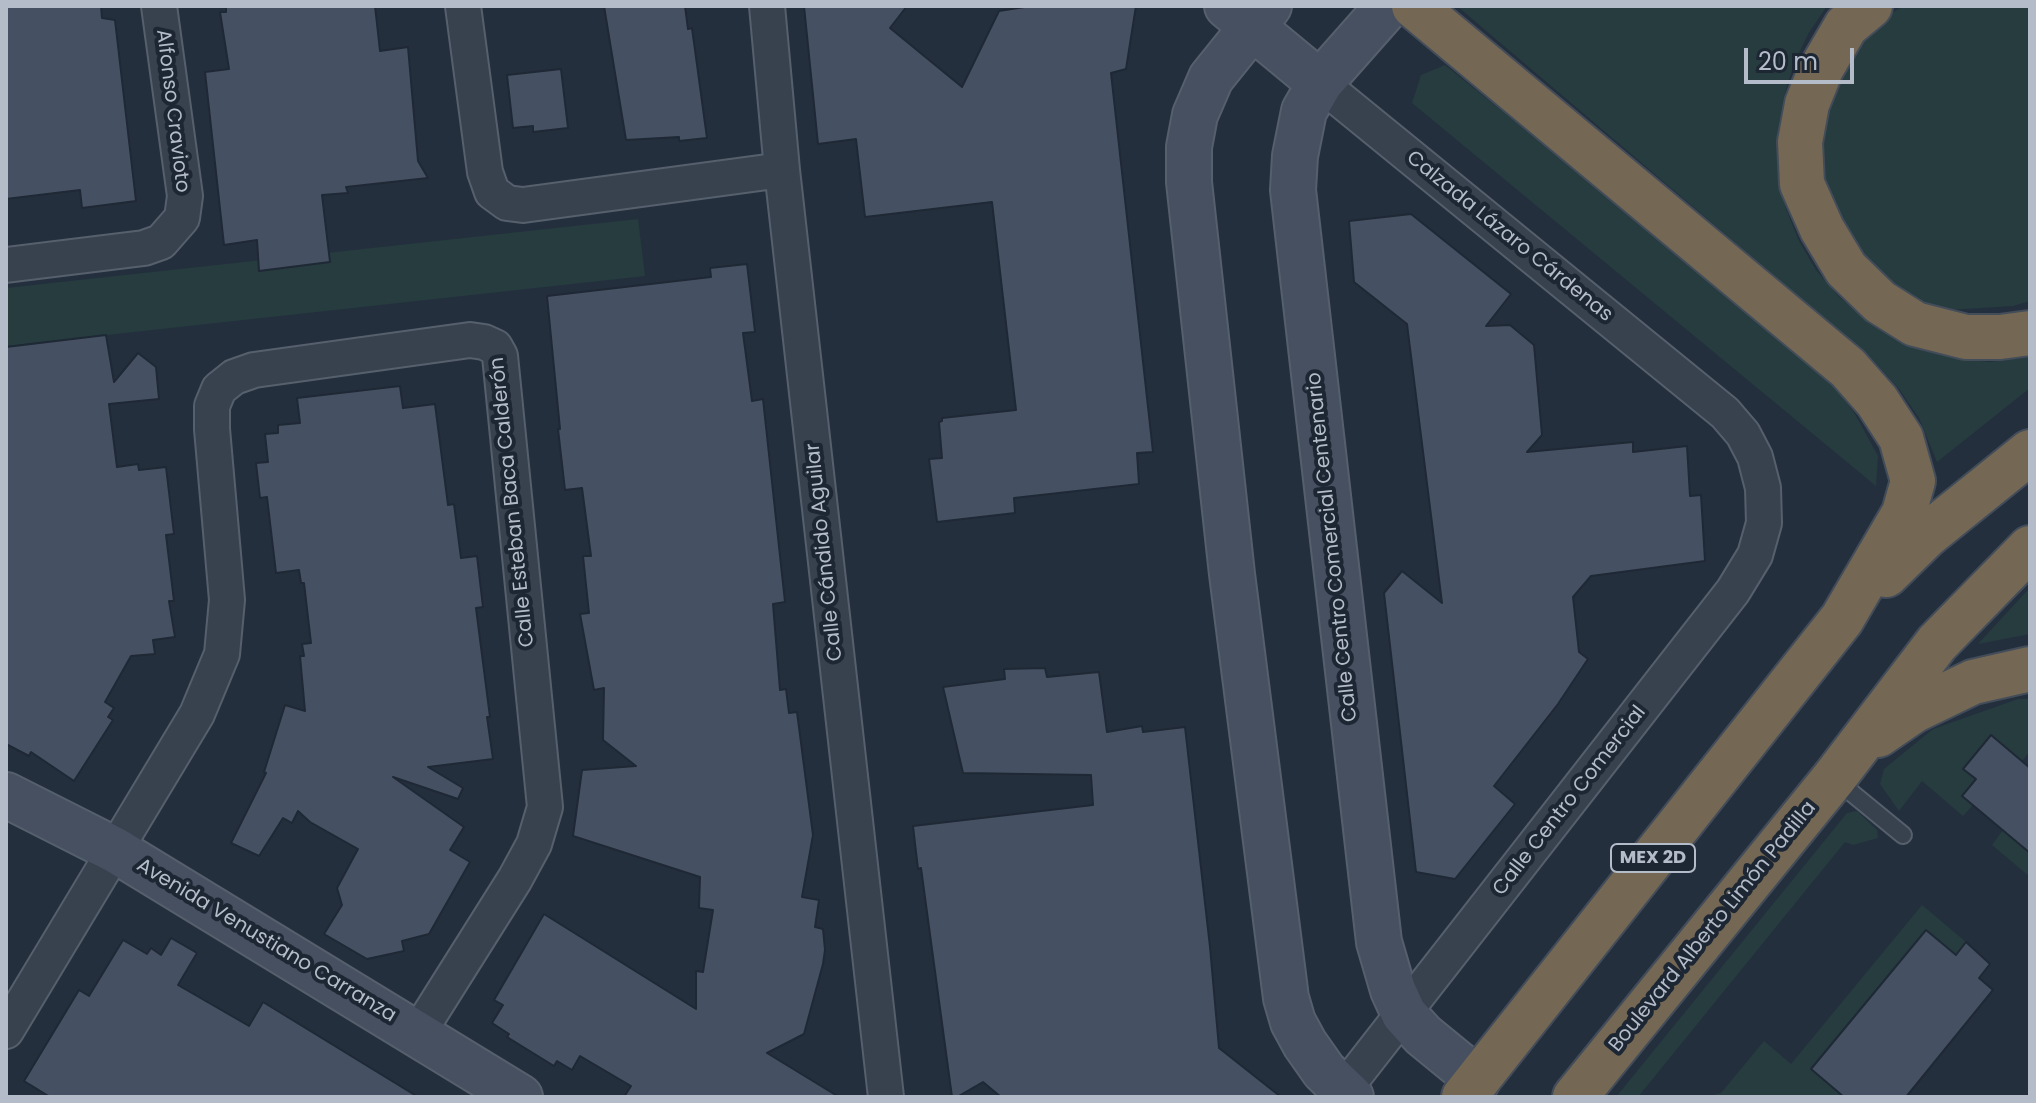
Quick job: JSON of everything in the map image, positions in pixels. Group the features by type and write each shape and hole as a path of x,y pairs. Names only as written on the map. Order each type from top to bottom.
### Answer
{"highway":[{"path":"1414,6 1848,368 1877,401 1901,438 1913,481 1904,513 1842,619"},
{"path":"1870,6 1846,26 1821,69 1807,104 1800,142 1802,184 1822,229 1846,269 1880,302 1915,324 1966,337 2030,333"},
{"name":"MEX 2D","path":"1471,1088 1842,619 1927,535 2030,452"},
{"path":"1842,767 1937,643 2030,548"},
{"path":"1842,767 1913,711 1973,682 2030,669"},
{"name":"Boulevard Alberto Limón Padilla","path":"1575,1097 1842,767"}],"street":[{"name":"Alfonso Cravioto","path":"6,265 144,248 161,242 182,218 185,196 159,6"},
{"path":"463,6 485,172 492,192 507,203 523,205 782,170"},
{"name":"Calle Cándido Aguilar","path":"767,6 782,170 886,1097"},
{"name":"Calle Centro Comercial Centenario","path":"1388,6 1320,83 1304,111 1298,135 1293,190 1373,906 1385,969 1404,1014 1471,1088"},
{"path":"1249,13 1211,78 1195,115 1189,147 1189,182 1232,574 1281,972 1293,1022 1305,1044 1344,1095"},
{"name":"Calzada Lázaro Cárdenas","path":"1249,13 1320,83 1725,413 1743,434 1755,457 1763,488"},
{"name":"Calle Esteban Baca Calderón","path":"6,1031 197,714 222,654 227,600 212,429 212,406 219,389 234,377 254,370 470,340 495,347 500,356 545,807 534,844 515,879 418,1033"},
{"name":"Calle Centro Comercial","path":"1344,1095 1733,591 1755,555 1764,523 1763,488"},
{"name":"Avenida Venustiano Carranza","path":"6,795 115,850 520,1097"}],"lane":[{"path":"1842,767 1903,835"}],"green space":[{"path":"1457,6 1827,6 1808,34 1793,66 1777,137 1778,175 1786,209 1799,241 1816,270 1839,297 1863,316 1923,349 1955,358 1989,362 2030,357 2030,388 1937,462 1919,418 1899,389 1871,358"},
{"path":"1904,6 2030,6 2030,301 2013,306 1948,310 1909,298 1876,271 1850,242 1832,206 1823,170 1822,134 1828,100 1849,55 1881,19"},
{"path":"1445,65 1806,355 1829,378 1855,414 1878,456 1876,486 1412,103 1421,75"},
{"path":"638,219 645,276 6,346 6,288"},
{"path":"2030,588 2030,634 1978,644 2025,593"},
{"path":"2018,699 2030,699 2030,751 2022,761 1991,736 1963,768 1976,779 1962,795 1973,805 1963,816 1922,781 1899,811 1880,784 1884,769 1933,729"},
{"path":"1857,811 1877,830 1878,838 1853,845 1845,842 1638,1097 1616,1097 1847,813"},
{"path":"2003,830 2030,853 2030,877 1992,845"},
{"path":"1922,905 1966,942 1956,955 1926,930 1811,1068 1840,1094 1839,1097 1705,1097 1721,1093 1764,1041 1791,1064"}],"building":[{"path":"6,6 101,6 102,18 115,20 136,201 82,208 80,190 6,199"},
{"path":"226,6 375,6 380,51 408,47 418,161 428,178 346,187 348,193 322,195 330,262 259,271 257,240 224,245 205,72 229,69 220,12 226,12"},
{"path":"604,6 685,6 688,29 692,28 707,138 626,140"},
{"path":"804,6 907,6 890,28 962,87 999,11 1031,6 1136,6 1126,69 1111,73 1153,452 1137,453 1139,484 1014,498 1015,513 937,522 929,459 942,458 939,422 942,418 1016,410 992,202 865,217 856,139 818,144"},
{"path":"561,69 568,128 533,132 533,126 513,128 507,75"},
{"path":"1411,214 1511,294 1486,326 1510,325 1534,345 1542,435 1527,452 1633,442 1633,452 1687,446 1690,496 1701,495 1705,561 1591,576 1573,597 1579,652 1588,659 1558,704 1494,786 1515,804 1455,879 1416,872 1384,593 1402,571 1442,603 1407,324 1354,282 1349,221"},
{"path":"747,264 755,332 743,333 752,401 763,399 785,602 773,604 780,690 786,689 789,713 797,712 813,835 802,897 819,900 815,927 823,929 825,950 804,1034 767,1053 839,1097 624,1097 631,1086 580,1056 572,1070 557,1061 554,1066 507,1037 509,1034 492,1023 503,1005 494,1000 544,914 696,1009 696,971 703,972 713,910 699,908 700,877 573,836 582,770 636,766 603,740 604,688 594,690 580,614 589,613 583,556 591,556 582,488 565,490 547,296 711,277 710,268"},
{"path":"106,335 114,382 138,353 156,367 159,399 109,404 117,467 138,464 139,470 166,467 174,534 166,535 174,601 169,601 175,637 153,640 155,654 131,656 105,702 114,708 108,717 113,720 74,781 31,752 29,756 6,744 6,347"},
{"path":"400,386 403,408 435,404 448,505 454,504 461,558 477,556 483,607 476,608 493,759 428,767 463,788 458,799 393,777 464,827 450,850 470,862 429,934 402,941 404,951 367,959 324,934 342,905 337,888 358,849 310,822 298,811 292,823 283,818 259,856 231,843 266,773 285,705 305,711 300,656 304,656 302,644 311,643 304,583 301,583 299,570 276,573 267,497 260,498 256,463 268,462 265,434 278,433 278,425 300,423 297,398"},
{"path":"1045,668 1047,677 1099,672 1107,732 1142,726 1143,732 1185,727 1219,1048 1281,1097 1001,1097 983,1082 952,1097 913,826 1093,805 1091,775 963,773 943,687 1005,679 1004,669"},
{"path":"1991,735 2030,768 2030,853 1962,796 1976,779 1963,769"},
{"path":"1926,930 1956,955 1966,942 1990,964 1979,978 1993,990 1906,1097 1844,1097 1811,1069"},
{"path":"171,938 197,953 178,985 249,1026 263,1002 418,1097 50,1097 24,1081 79,990 89,996 123,940 147,954 151,948 161,955"}]}
